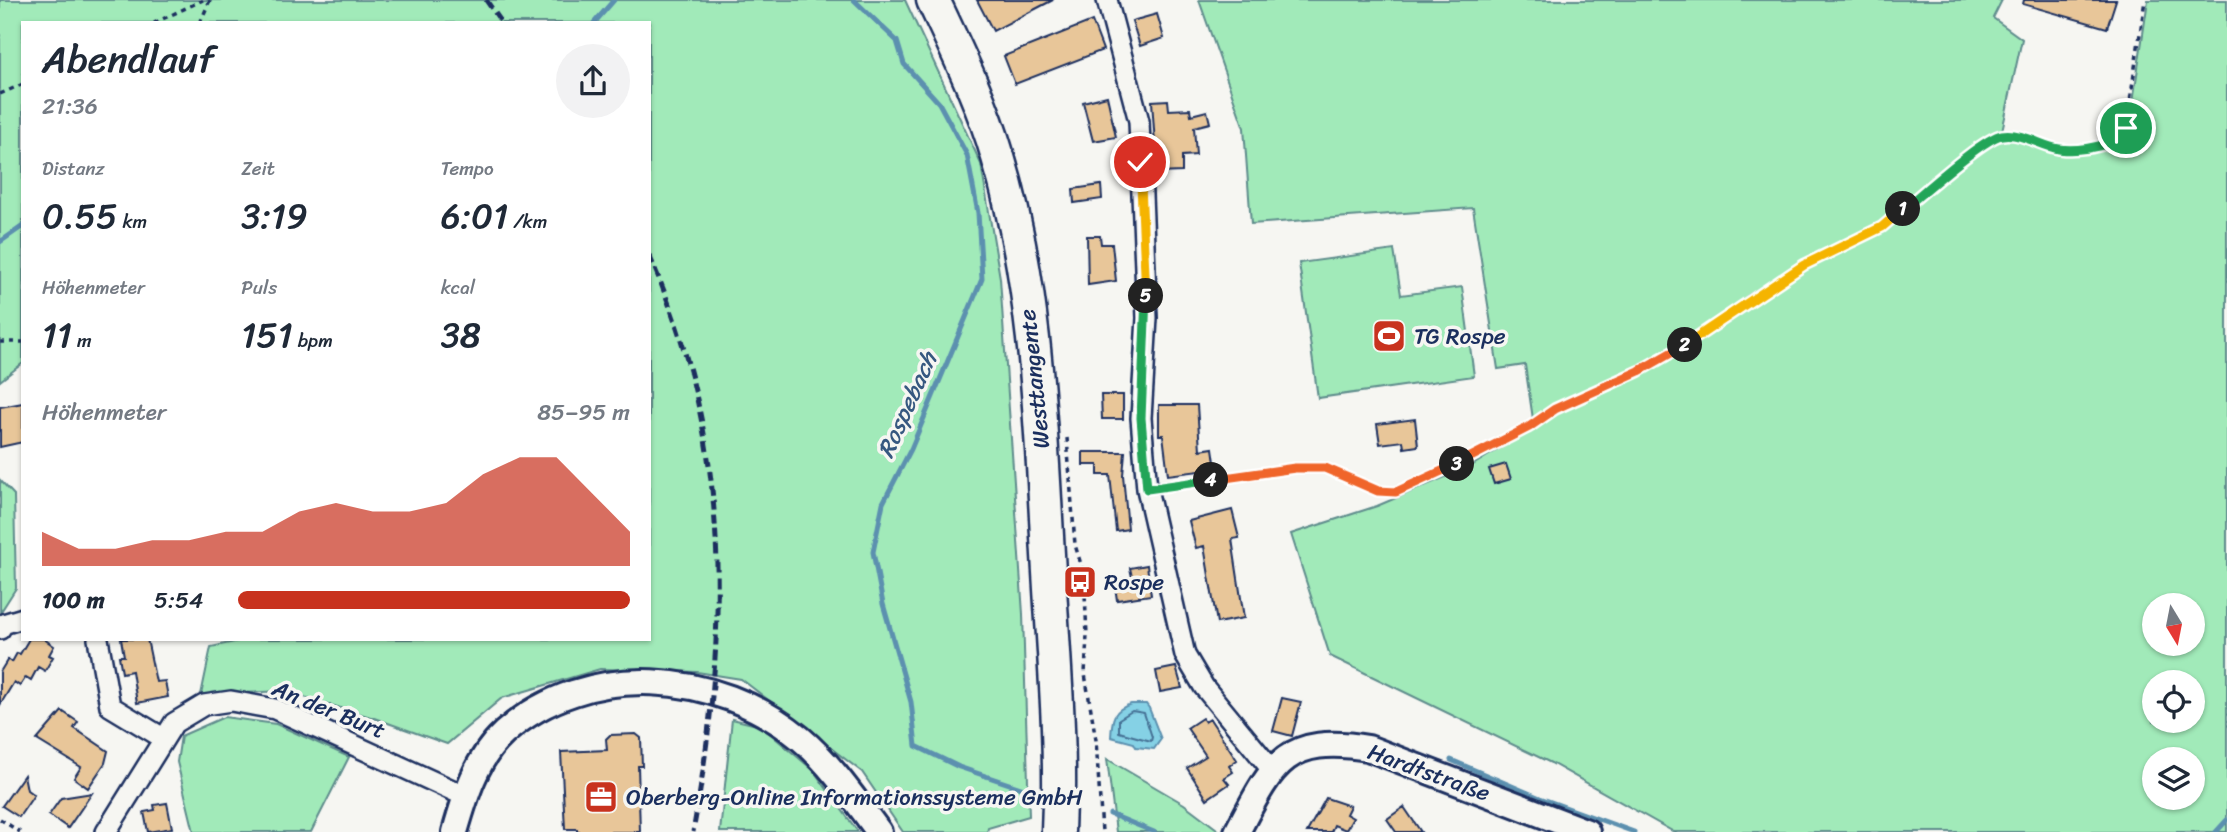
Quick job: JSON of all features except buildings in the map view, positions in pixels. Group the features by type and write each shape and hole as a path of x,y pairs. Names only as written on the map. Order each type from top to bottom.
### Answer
{"main road":[{"name":"Westtangente","path":"933,0 970,79 998,157 1026,295 1039,403 1061,774 1058,832"},
{"name":"Westtangente","path":"1061,774 1080,832"},
{"path":"1035,832 1061,774"}],"street":[{"path":"1107,0 1139,121 1147,318 1141,418 1147,489 1185,655 1203,687 1272,770"},
{"path":"0,629 3,624 21,619"},
{"path":"97,641 110,706 163,738"},
{"path":"455,832 465,796 481,763 503,733 548,703 598,685 656,681 698,688 744,704 799,738 841,782 879,832"},
{"name":"An der Burt","path":"106,832 174,723 204,705 230,701 275,709 465,796"},
{"name":"Hardtstraße","path":"1237,832 1272,770 1292,754 1310,745 1334,742 1368,748 1587,832"}],"path":[{"path":"158,21 203,0"},
{"path":"201,21 210,0"},
{"path":"1147,489 1295,468 1325,468 1378,491 1396,492 1466,460 1529,427 1555,409 1639,371 1713,328 1804,265 1882,227 1973,152 2001,135 2027,138 2059,149 2089,149 2118,141 2126,128 2145,0"},
{"path":"0,94 21,85"},
{"path":"0,342 21,342"},
{"path":"0,819 20,832"}],"green space":[{"path":"0,0 905,0 981,164 1000,278 1023,614 1029,816 988,828 987,832 903,832 862,772 741,679 697,672 600,669 502,698 447,744 374,718 284,691 201,695 211,647 239,641 651,641 651,21 21,21 21,365 0,381"},
{"path":"1199,0 2002,0 1993,18 2022,39 2002,131 1973,150 1881,224 1749,295 1714,325 1639,369 1555,405 1533,419 1525,365 1498,369 1473,208 1251,224 1244,128"},
{"path":"2148,0 2227,0 2227,832 1674,832 1551,763 1330,656 1291,534 1377,506 1471,466 1557,413 1640,373 1717,329 1807,267 1881,230 1975,154 2003,138 2026,140 2058,152 2090,152 2121,141 2129,129"},
{"name":"TG Rospe","path":"1394,250 1401,295 1462,287 1474,376 1318,398 1299,263"},
{"path":"0,480 14,495 16,588 0,613"},
{"path":"224,717 276,724 349,757 311,832 194,832 177,762 181,736"},
{"path":"732,719 761,726 813,770 858,832 720,832"},
{"path":"1107,759 1184,804 1221,832 1116,832"}],"water":[{"path":"1131,704 1146,704 1149,708 1161,739 1154,749 1136,747 1134,743 1111,737 1117,712"}],"waterway":[{"path":"596,21 614,0"},
{"name":"Rospebach","path":"854,0 897,41 904,64 939,103 967,155 978,213 982,279 911,449 883,503 873,552 883,604 911,702 916,746 959,767 1024,789"},
{"path":"0,242 21,227"},
{"path":"1451,760 1540,798 1634,832"},
{"name":"Rospebach","path":"1110,814 1154,832"},
{"path":"2216,832 2227,820"}],"railway":[{"path":"486,0 501,21"},
{"path":"651,260 676,326 696,397 709,468 716,539 717,611 713,684 693,832"}],"place":[{"name":"TG Rospe","path":"1389,336"},
{"name":"Rospe","path":"1080,582"},
{"name":"Oberberg-Online Informationssysteme GmbH","path":"601,797"}],"route":[{"path":"1140,162 1147,318 1141,418 1147,489 1295,468 1325,468 1378,491 1396,492 1466,460 1529,427 1555,409 1639,371 1713,328 1804,265 1882,227 1973,152 2001,135 2027,138 2059,149 2089,149 2118,141 2126,128"}]}
